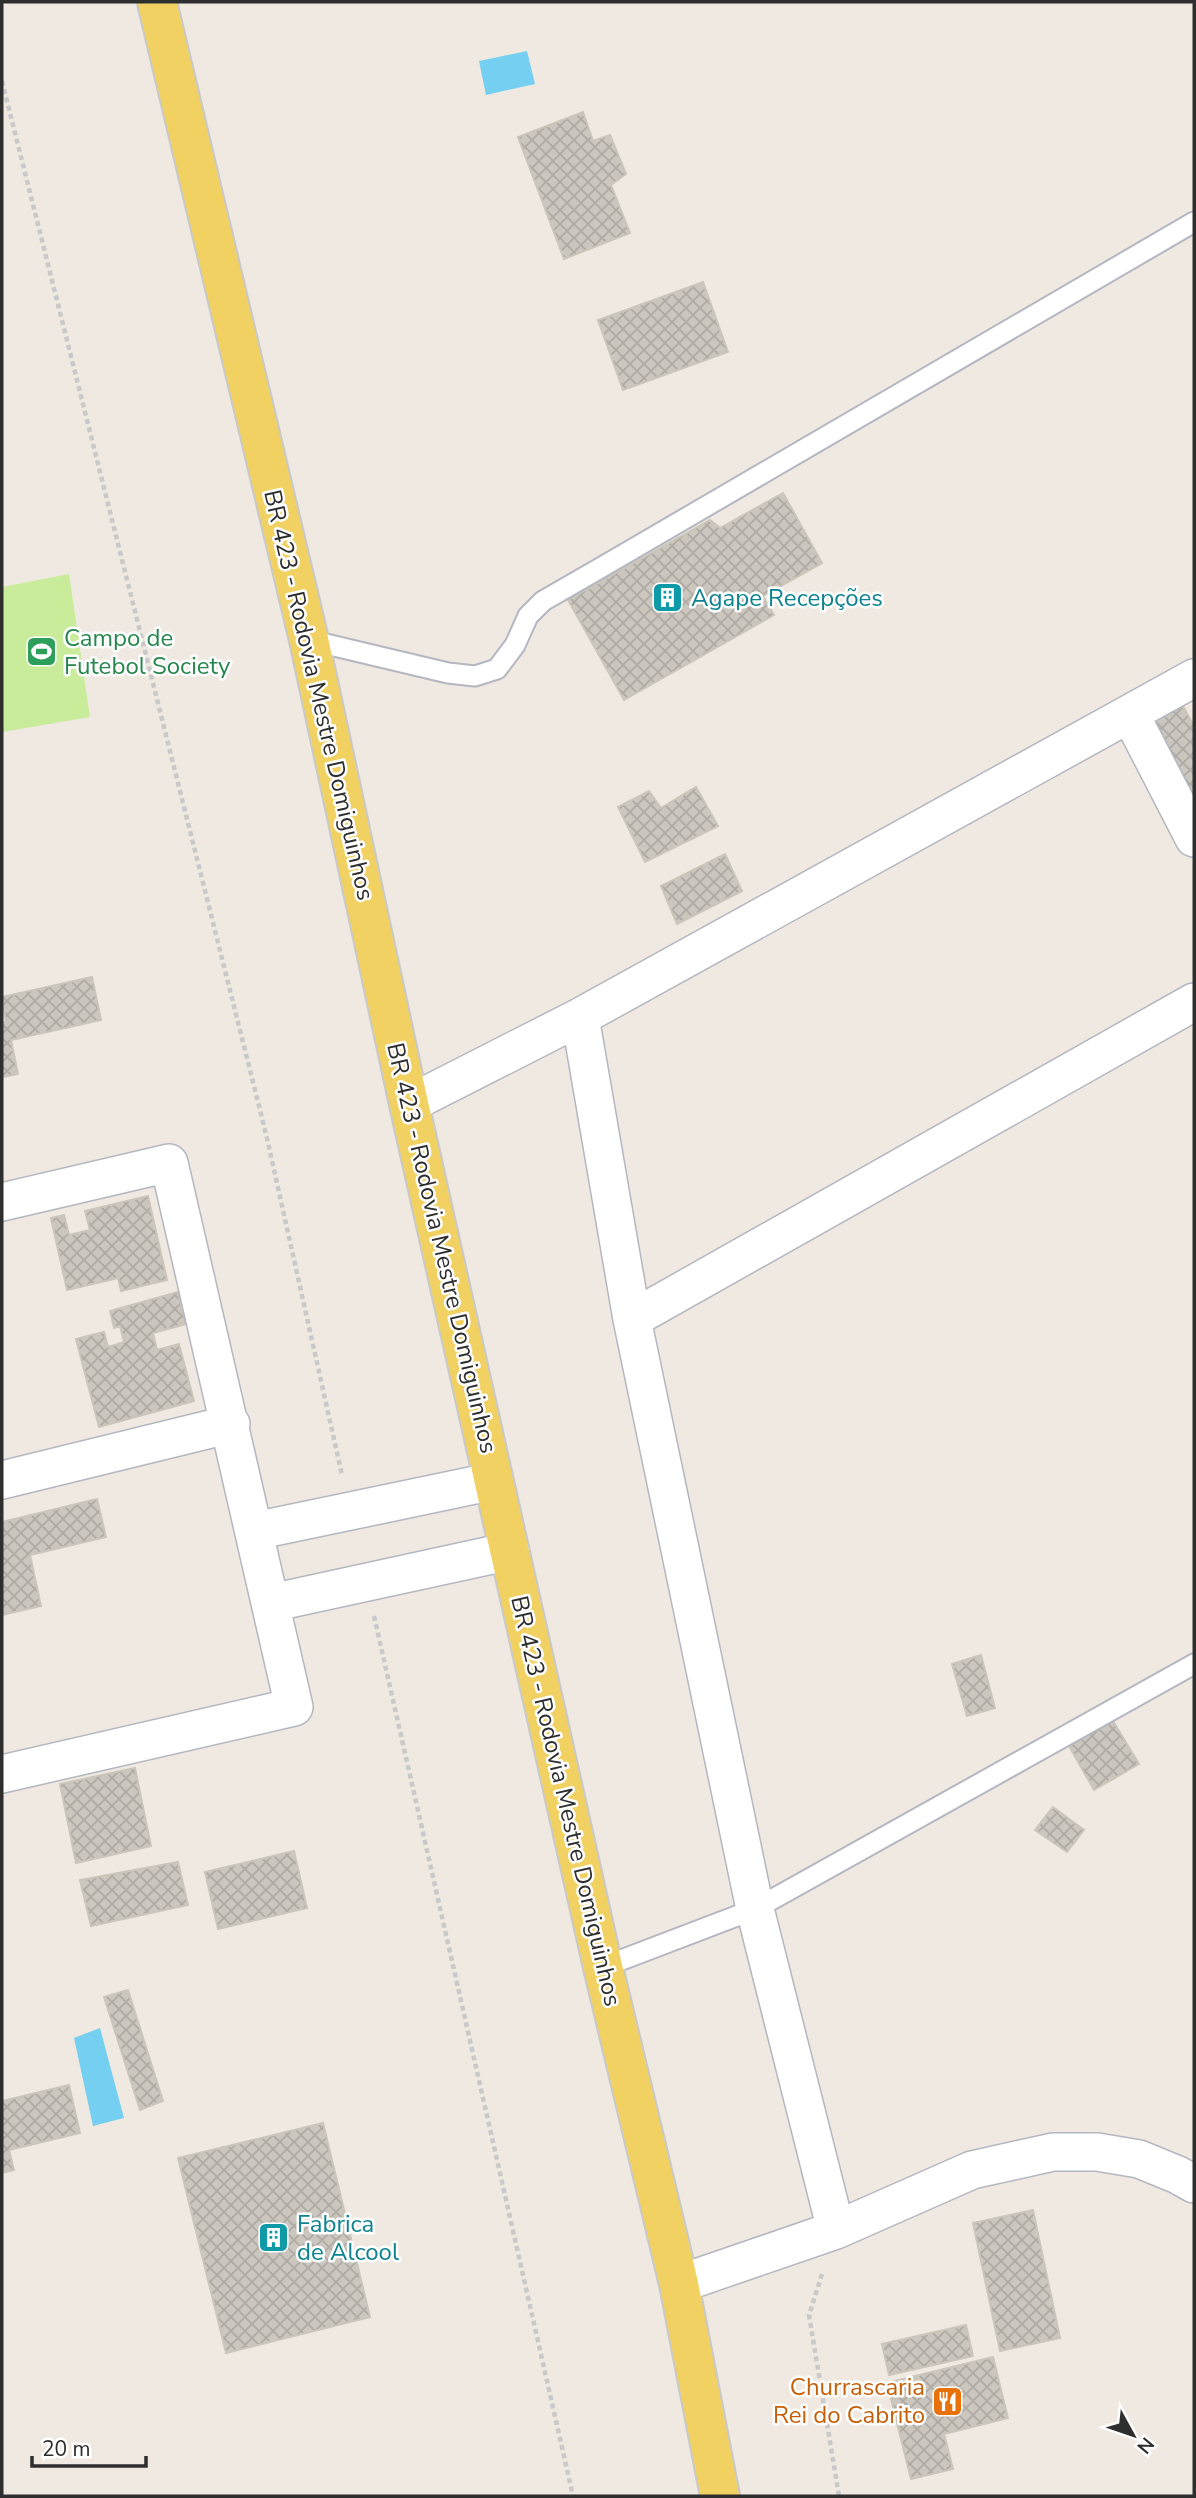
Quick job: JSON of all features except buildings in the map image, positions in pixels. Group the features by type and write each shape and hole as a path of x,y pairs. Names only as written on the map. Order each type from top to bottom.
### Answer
{"main road":[{"name":"BR 423 - Rodovia Mestre Domiguinhos","path":"157,2 309,639 408,1104 603,1967 679,2284 720,2496"}],"street":[{"path":"408,1104 580,1017 1194,678"},
{"path":"1130,714 1194,838"},
{"path":"632,1319 1194,1002"},
{"path":"580,1017 632,1319 755,1909 836,2230"},
{"path":"2,1202 169,1163 295,1707 2,1774"},
{"path":"2,1480 231,1424"},
{"path":"255,1531 494,1481"},
{"path":"271,1603 510,1551"},
{"path":"679,2284 836,2230 972,2170 1053,2152 1097,2152 1139,2159 1194,2184"}],"lane":[{"path":"309,639 448,673 475,676 497,669 515,645 528,617 558,590 602,567 1194,222"},
{"path":"603,1967 755,1909 1194,1664"}],"path":[{"path":"2,80 266,1134 350,1510"},
{"path":"366,1582 573,2496"},
{"path":"836,2230 809,2315 839,2496"}],"green space":[{"name":"Campo de Futebol Society","path":"69,574 90,717 2,732 2,587"}],"water":[{"path":"527,51 535,84 486,95 479,61"},
{"path":"100,2028 124,2118 93,2126 74,2038"}],"place":[{"name":"Agape Recepções","path":"668,598"},
{"name":"Campo de Futebol Society","path":"41,652"},
{"name":"Fabrica de Alcool","path":"274,2238"},
{"name":"Churrascaria Rei do Cabrito","path":"948,2401"}]}
